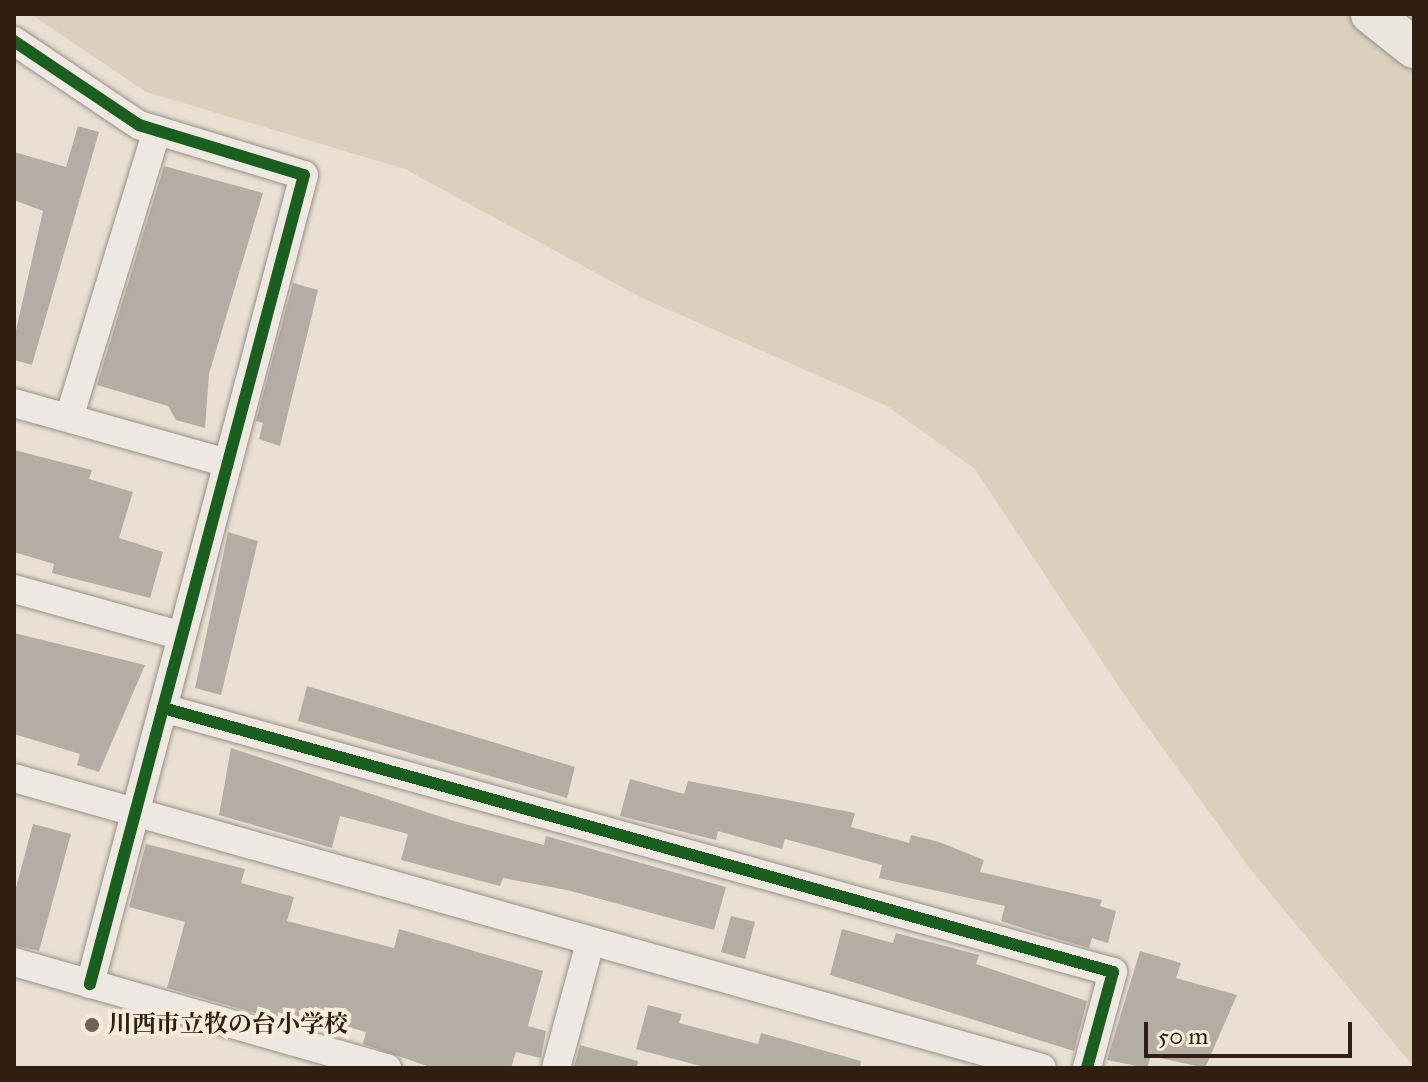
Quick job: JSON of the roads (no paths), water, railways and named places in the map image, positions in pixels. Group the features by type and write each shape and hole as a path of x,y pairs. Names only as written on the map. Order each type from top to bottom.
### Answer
{"highway":[{"path":"1371,14 1414,48"}],"street":[{"path":"14,41 157,130 304,175 90,984"},
{"path":"69,418 157,130"},
{"path":"14,403 228,463"},
{"path":"14,589 182,636"},
{"path":"163,708 1113,972 1087,1068"},
{"path":"14,778 590,943 1042,1068"},
{"path":"556,1068 590,943"},
{"path":"14,962 383,1067"}],"place":[{"name":"川西市立牧の台小学校","path":"92,1025"}]}
